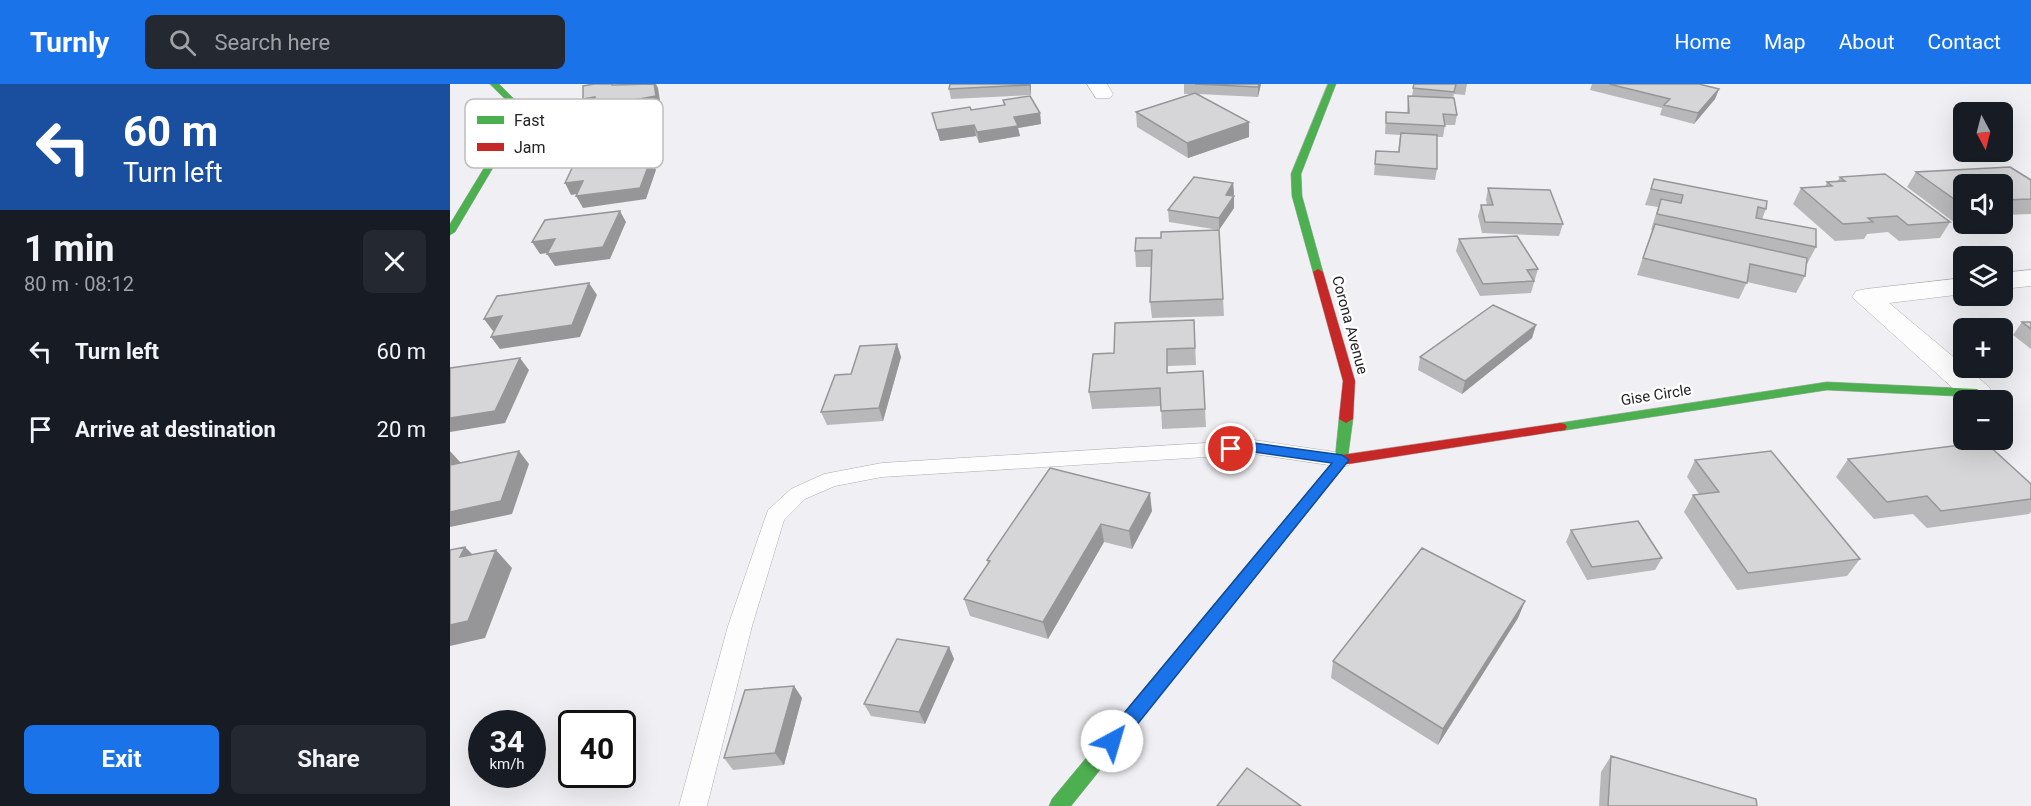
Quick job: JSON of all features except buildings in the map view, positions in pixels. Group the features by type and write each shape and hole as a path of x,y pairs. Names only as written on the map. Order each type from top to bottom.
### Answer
{"street":[{"path":"494,84 510,99"},
{"name":"Corona Avenue","path":"1332,84 1296,174 1297,196 1349,381 1342,460"},
{"path":"450,232 488,168"},
{"path":"2013,280 2031,278"},
{"path":"1953,287 1866,297 1974,390"},
{"name":"Gise Circle","path":"1342,460 1827,386 1953,392"},
{"path":"1059,806 1342,460"}],"lane":[{"path":"693,806 740,626 775,516 798,494 831,479 882,470 1254,447 1342,460"}],"traffic: fast":[{"path":"494,84 510,99"},
{"path":"1318,272 1297,196 1296,174 1332,84"},
{"path":"450,232 488,168"},
{"path":"1560,427 1827,386 1953,392"},
{"path":"1059,806 1342,460 1346,419"}],"traffic: jam":[{"path":"1318,272 1349,381 1346,419"},
{"path":"1342,460 1560,427"}],"route":[{"path":"1112,741 1342,460 1254,447 1231,449"}]}
